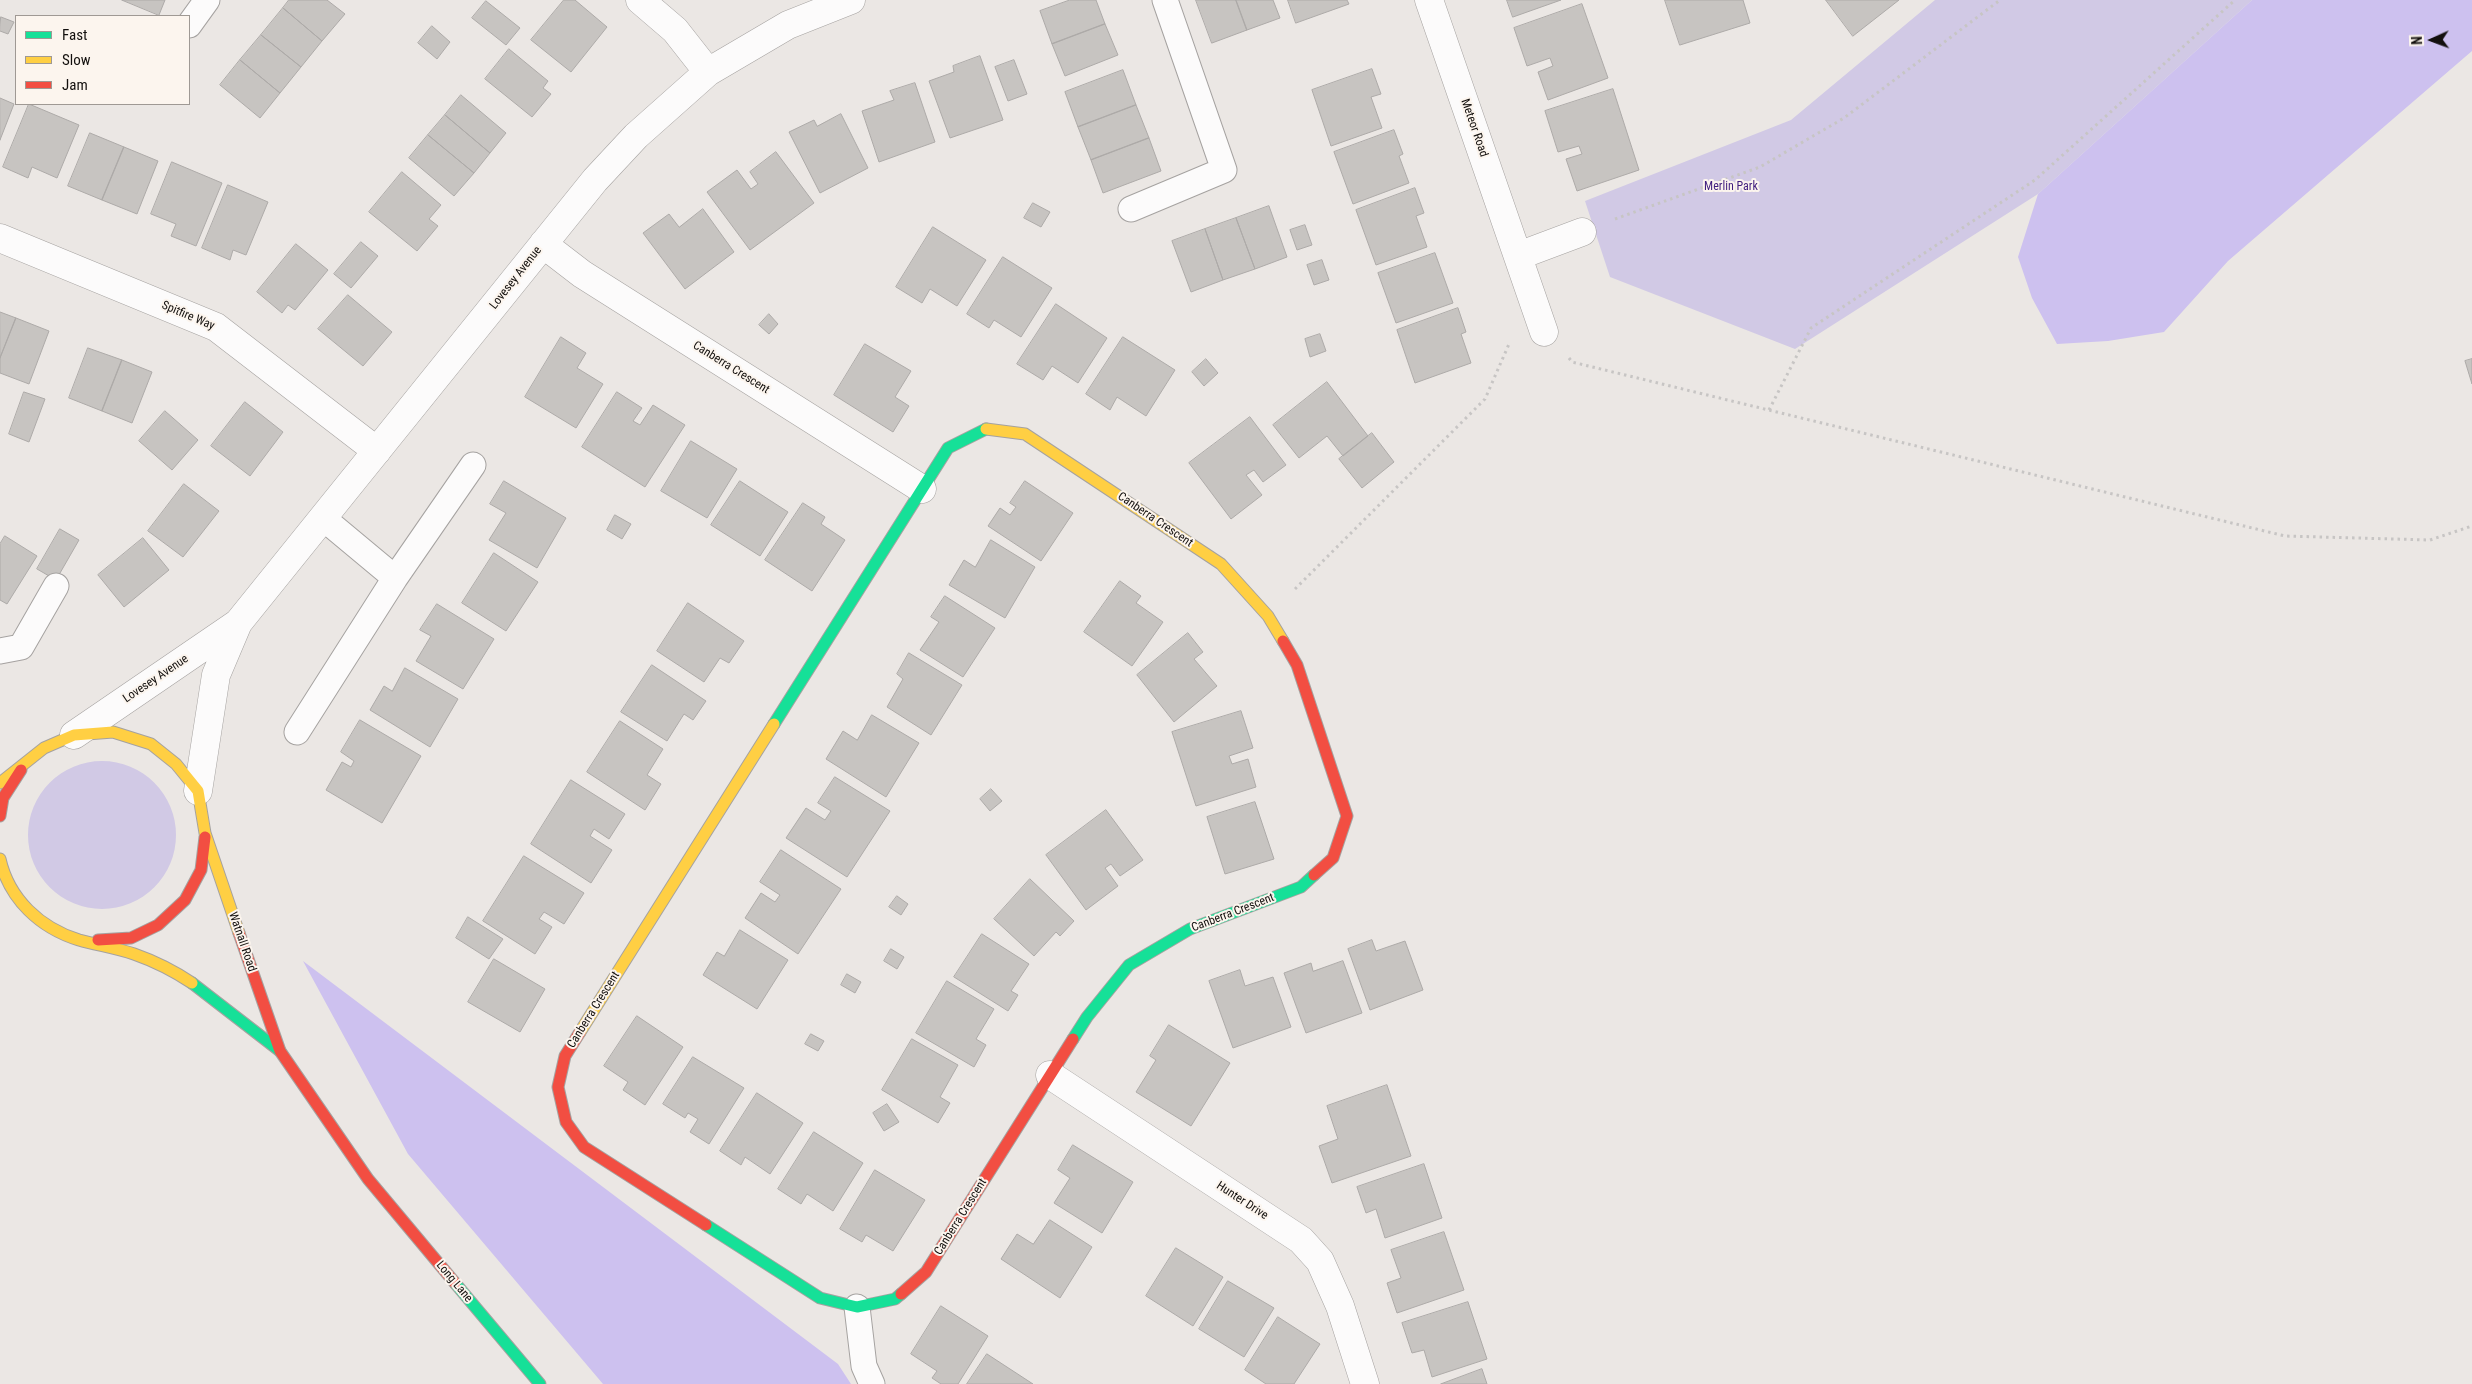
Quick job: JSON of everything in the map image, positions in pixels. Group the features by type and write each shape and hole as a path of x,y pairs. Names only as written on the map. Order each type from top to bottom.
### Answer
{"street":[{"path":"640,0 676,30 708,72"},
{"name":"Lovesey Avenue","path":"198,791 216,675 238,623 595,180 636,136 708,72 788,25 851,0"},
{"name":"Meteor Road","path":"1429,0 1540,321"},
{"path":"1518,256 1582,232"},
{"name":"Spitfire Way","path":"0,238 216,327 377,451"},
{"name":"Canberra Crescent","path":"543,244 582,274 922,488"},
{"name":"Canberra Crescent","path":"986,429 1025,434 1221,564 1268,616 1297,665 1346,816 1333,858 1301,887 1190,929 1129,966 1087,1017 926,1272 895,1298 857,1307 820,1298 584,1147 566,1122 558,1087 565,1056 922,488 948,448 986,429"},
{"name":"Lovesey Avenue","path":"74,735 238,623"},
{"name":"Watnall Road","path":"0,783 44,748 74,735 113,732 150,744 176,764 198,791 205,833 280,1051 368,1179"},
{"name":"Watnall Road","path":"0,816 3,798 24,765"},
{"name":"Watnall Road","path":"82,941 130,938 158,925 185,900 201,870 205,833"},
{"name":"Watnall Road","path":"0,859 3,876 29,914 51,930 82,941 151,960 214,998 280,1051"},
{"name":"Watnall Road","path":"15,910 29,914"},
{"name":"Hunter Drive","path":"1050,1074 1301,1240 1320,1261 1340,1306 1365,1384"},
{"name":"Long Lane","path":"368,1179 540,1384"}],"lane":[{"path":"190,24 207,0"},
{"path":"1131,209 1224,170 1165,0"},
{"path":"297,732 395,578 473,465"},
{"path":"323,518 395,578"},
{"path":"0,651 21,647 56,586"},
{"path":"857,1307 864,1366 872,1384"}],"path":[{"path":"1582,232 1760,167 1844,118 2000,0"},
{"path":"1769,410 1811,328 2035,180 2235,0"},
{"path":"1268,616 1485,399 1509,343 1523,335 1540,321 1572,362 2286,536 2430,540 2472,526"}],"green space":[{"name":"Merlin Park","path":"1935,0 2252,0 2038,194 1795,349 1610,277 1585,201 1791,120"},
{"path":"102,761 130,767 154,783 170,807 176,835 170,863 154,887 130,903 102,909 74,903 50,887 34,863 28,835 34,807 50,783 74,767"}],"shaded area":[{"path":"2252,0 2472,0 2472,51 2228,261 2164,332 2108,341 2057,344 2032,298 2018,257 2038,194"},
{"path":"303,961 838,1364 851,1384 603,1384 408,1154"}],"building":[{"path":"122,0 165,0 159,15"},
{"path":"289,0 327,0 345,14 322,41 283,8"},
{"path":"564,0 575,0 607,27 571,72 531,40"},
{"path":"1070,0 1096,0 1105,24 1052,44 1040,11"},
{"path":"1196,0 1236,0 1247,30 1212,43"},
{"path":"1236,0 1273,0 1280,18 1247,30"},
{"path":"1288,0 1347,0 1349,4 1296,23"},
{"path":"1507,0 1561,0 1513,17"},
{"path":"1665,0 1743,0 1750,23 1680,45"},
{"path":"1826,0 1899,0 1853,36"},
{"path":"486,1 520,28 506,45 472,18"},
{"path":"1582,4 1608,78 1548,100 1538,72 1553,66 1550,58 1527,66 1514,28"},
{"path":"283,8 322,41 301,67 261,35"},
{"path":"1,17 14,22 8,34 0,31"},
{"path":"1105,24 1118,55 1065,76 1052,44"},
{"path":"432,26 450,42 437,59 418,43"},
{"path":"261,35 301,67 280,93 240,60"},
{"path":"509,49 548,81 543,88 551,94 532,117 485,79"},
{"path":"980,56 1003,120 950,138 929,81 954,72 953,66"},
{"path":"240,60 280,93 260,118 220,85"},
{"path":"1014,60 1027,94 1008,101 995,67"},
{"path":"1372,69 1381,94 1371,97 1382,128 1331,146 1312,90"},
{"path":"1123,70 1136,105 1078,127 1065,92"},
{"path":"915,83 935,142 879,162 862,111 894,100 890,91"},
{"path":"1613,89 1639,170 1577,191 1566,159 1582,154 1579,146 1558,152 1545,111"},
{"path":"461,95 506,133 490,153 445,115"},
{"path":"0,98 14,104 0,140"},
{"path":"29,105 79,125 57,178 32,167 28,178 3,167"},
{"path":"1136,105 1149,138 1091,160 1078,127"},
{"path":"841,114 868,168 820,193 789,132 814,120 817,126"},
{"path":"445,115 490,153 474,173 428,135"},
{"path":"1394,130 1403,154 1399,156 1409,183 1353,204 1334,152"},
{"path":"90,133 124,147 102,200 68,186"},
{"path":"428,135 474,173 454,196 409,158"},
{"path":"1149,138 1161,171 1103,193 1091,160"},
{"path":"124,147 158,161 137,214 102,200"},
{"path":"776,152 814,203 750,250 707,192 737,170 751,189 758,184 750,172"},
{"path":"172,162 222,183 196,246 171,236 176,224 151,214"},
{"path":"402,172 441,205 429,219 438,226 417,251 369,212"},
{"path":"228,185 268,202 246,255 233,250 230,260 202,248"},
{"path":"1415,188 1424,213 1416,216 1427,247 1376,265 1356,210"},
{"path":"1033,203 1050,212 1041,227 1024,218"},
{"path":"1269,206 1287,257 1255,269 1236,218"},
{"path":"703,209 734,252 685,289 643,233 669,214 679,227"},
{"path":"1236,218 1255,269 1223,280 1205,229"},
{"path":"1305,225 1312,245 1297,250 1290,230"},
{"path":"933,227 986,260 957,306 930,289 922,303 896,287"},
{"path":"1205,229 1223,280 1191,292 1172,241"},
{"path":"361,242 378,256 351,288 334,274"},
{"path":"296,244 328,270 295,310 288,305 282,313 257,292"},
{"path":"1435,253 1453,303 1396,323 1378,273"},
{"path":"1003,257 1052,288 1021,337 994,320 989,328 967,314"},
{"path":"1322,260 1329,280 1314,285 1307,265"},
{"path":"348,295 392,332 363,366 318,329"},
{"path":"1056,304 1107,338 1078,383 1052,366 1043,380 1017,364"},
{"path":"1458,308 1466,332 1461,334 1471,363 1415,383 1397,330"},
{"path":"0,312 16,318 0,358"},
{"path":"769,314 778,324 769,334 759,325"},
{"path":"16,318 49,331 29,384 0,373 0,358"},
{"path":"1320,334 1326,351 1310,357 1305,339"},
{"path":"561,337 586,353 577,368 603,384 576,428 525,397"},
{"path":"1123,337 1175,370 1146,416 1117,397 1110,410 1086,394"},
{"path":"865,344 911,371 895,397 909,406 893,432 834,395"},
{"path":"88,348 122,360 102,411 69,398"},
{"path":"1206,359 1218,373 1204,386 1192,372"},
{"path":"2472,359 2472,384 2465,361"},
{"path":"122,360 152,372 132,423 102,411"},
{"path":"1327,382 1368,436 1343,456 1327,436 1299,458 1273,425"},
{"path":"24,392 45,399 29,442 9,434"},
{"path":"617,392 642,408 633,421 640,425 653,405 685,425 645,487 582,447"},
{"path":"245,402 283,432 250,476 211,446"},
{"path":"165,411 198,440 172,470 139,441"},
{"path":"1250,417 1286,465 1263,482 1254,470 1246,475 1262,495 1231,519 1189,463"},
{"path":"1372,433 1394,462 1362,488 1339,459"},
{"path":"691,441 737,469 707,518 661,491"},
{"path":"504,481 566,518 537,568 489,540 506,513 490,504"},
{"path":"740,481 788,512 760,556 711,525"},
{"path":"1025,481 1073,513 1041,561 988,526 1000,508 1010,515 1016,507 1010,503"},
{"path":"184,484 219,511 183,557 148,531"},
{"path":"803,503 825,517 821,524 845,540 812,591 765,560"},
{"path":"615,515 631,524 622,539 607,530"},
{"path":"60,529 79,540 56,580 37,569"},
{"path":"5,536 37,556 7,604 0,600 0,544"},
{"path":"143,538 169,570 124,607 98,575"},
{"path":"991,540 1035,567 1005,618 949,585 964,560 975,567"},
{"path":"494,553 538,582 506,631 462,603"},
{"path":"1120,581 1141,596 1136,603 1163,622 1132,666 1084,632"},
{"path":"945,596 995,628 963,677 920,650 939,622 931,617"},
{"path":"688,603 744,641 729,663 720,658 704,682 657,651"},
{"path":"437,604 494,639 463,689 416,661 431,636 420,630"},
{"path":"1188,633 1203,652 1194,659 1217,686 1174,722 1137,675"},
{"path":"909,653 962,685 931,735 887,707 903,679 897,674"},
{"path":"652,665 706,701 693,720 684,714 667,741 621,712"},
{"path":"405,668 458,699 430,747 370,710 384,686 392,691"},
{"path":"1241,711 1253,748 1229,756 1232,764 1248,759 1256,787 1196,806 1172,732"},
{"path":"872,715 919,743 886,797 826,759 843,731 857,740"},
{"path":"360,720 421,756 382,823 326,790 342,762 351,767 354,761 341,752"},
{"path":"620,721 663,749 647,775 661,784 645,810 587,772"},
{"path":"835,777 890,811 847,877 786,838 806,808 825,820 831,811 818,803"},
{"path":"571,780 625,814 609,839 594,829 590,836 612,850 591,883 531,844"},
{"path":"991,789 1002,801 990,811 980,799"},
{"path":"1255,802 1274,859 1225,874 1207,817"},
{"path":"1106,810 1143,860 1120,876 1111,864 1105,868 1118,886 1086,910 1046,855"},
{"path":"781,850 841,889 798,954 745,918 761,893 775,902 780,895 760,882"},
{"path":"524,856 584,893 564,924 544,912 539,919 552,927 535,954 483,921"},
{"path":"1030,879 1074,921 1060,936 1056,932 1034,956 994,919"},
{"path":"897,896 908,904 901,915 889,907"},
{"path":"468,917 503,939 489,959 456,938"},
{"path":"740,930 788,960 757,1009 703,975 717,952 724,956"},
{"path":"982,934 1029,964 1011,991 1018,995 1008,1011 954,977"},
{"path":"1372,940 1376,951 1405,941 1423,990 1370,1010 1348,949"},
{"path":"891,949 904,957 897,969 884,961"},
{"path":"494,959 545,989 520,1032 468,1002"},
{"path":"1343,961 1362,1013 1306,1033 1284,973 1311,963 1313,971"},
{"path":"1240,970 1245,986 1273,977 1291,1027 1233,1048 1209,981"},
{"path":"847,974 861,982 855,993 841,985"},
{"path":"947,981 994,1009 976,1039 986,1045 974,1067 916,1033"},
{"path":"637,1016 683,1047 645,1105 623,1090 628,1082 604,1066"},
{"path":"1169,1025 1230,1063 1191,1126 1136,1092 1156,1060 1150,1056"},
{"path":"811,1034 824,1041 818,1051 805,1044"},
{"path":"912,1039 958,1065 940,1097 950,1103 938,1123 882,1090"},
{"path":"693,1057 744,1088 709,1144 690,1132 698,1119 688,1113 685,1118 663,1104"},
{"path":"1387,1085 1411,1156 1332,1183 1319,1146 1338,1139 1327,1106"},
{"path":"757,1093 803,1123 770,1174 745,1157 741,1165 720,1151"},
{"path":"887,1104 899,1122 884,1131 873,1113"},
{"path":"814,1132 863,1163 833,1211 807,1194 801,1204 778,1189"},
{"path":"1073,1145 1133,1182 1102,1233 1054,1203 1070,1178 1058,1170"},
{"path":"1424,1164 1442,1218 1385,1238 1376,1209 1366,1213 1357,1187"},
{"path":"875,1170 925,1200 893,1251 866,1235 862,1242 840,1229"},
{"path":"1050,1220 1092,1247 1060,1298 1001,1259 1017,1234 1033,1244"},
{"path":"1444,1232 1464,1290 1397,1313 1387,1283 1401,1278 1391,1250"},
{"path":"1176,1248 1223,1277 1193,1326 1146,1296"},
{"path":"1228,1281 1274,1308 1244,1357 1199,1329"},
{"path":"1468,1302 1487,1359 1432,1377 1424,1350 1412,1353 1402,1323"},
{"path":"941,1306 988,1336 958,1384 941,1384 932,1378 937,1371 911,1354"},
{"path":"1278,1317 1320,1344 1294,1384 1266,1384 1245,1370"},
{"path":"987,1354 1033,1384 967,1384"},
{"path":"1482,1369 1487,1384 1441,1384"}],"traffic: fast":[{"path":"774,724 948,448 986,429"},
{"path":"1073,1039 1087,1017 1129,965 1190,929 1301,887 1314,875"},
{"path":"192,983 280,1051"},
{"path":"706,1225 820,1298 857,1307 895,1299 901,1294"},
{"path":"455,1283 540,1384"}],"traffic: slow":[{"path":"986,429 1025,434 1221,564 1268,616 1283,641"},
{"path":"580,1032 774,724"},
{"path":"0,783 44,748 74,735 113,732 151,744 176,764 198,791 205,833 239,933"},
{"path":"0,859 4,873 19,899 39,920 51,928 79,940 141,957 171,970 192,983"}],"traffic: jam":[{"path":"1283,641 1297,665 1347,816 1333,858 1314,875"},
{"path":"0,816 3,798 21,770"},
{"path":"98,940 131,938 158,925 185,900 201,870 205,837"},
{"path":"239,933 280,1051 368,1179 455,1283"},
{"path":"580,1032 565,1056 558,1087 566,1122 584,1147 706,1225"},
{"path":"901,1294 926,1272 1073,1039"}]}
